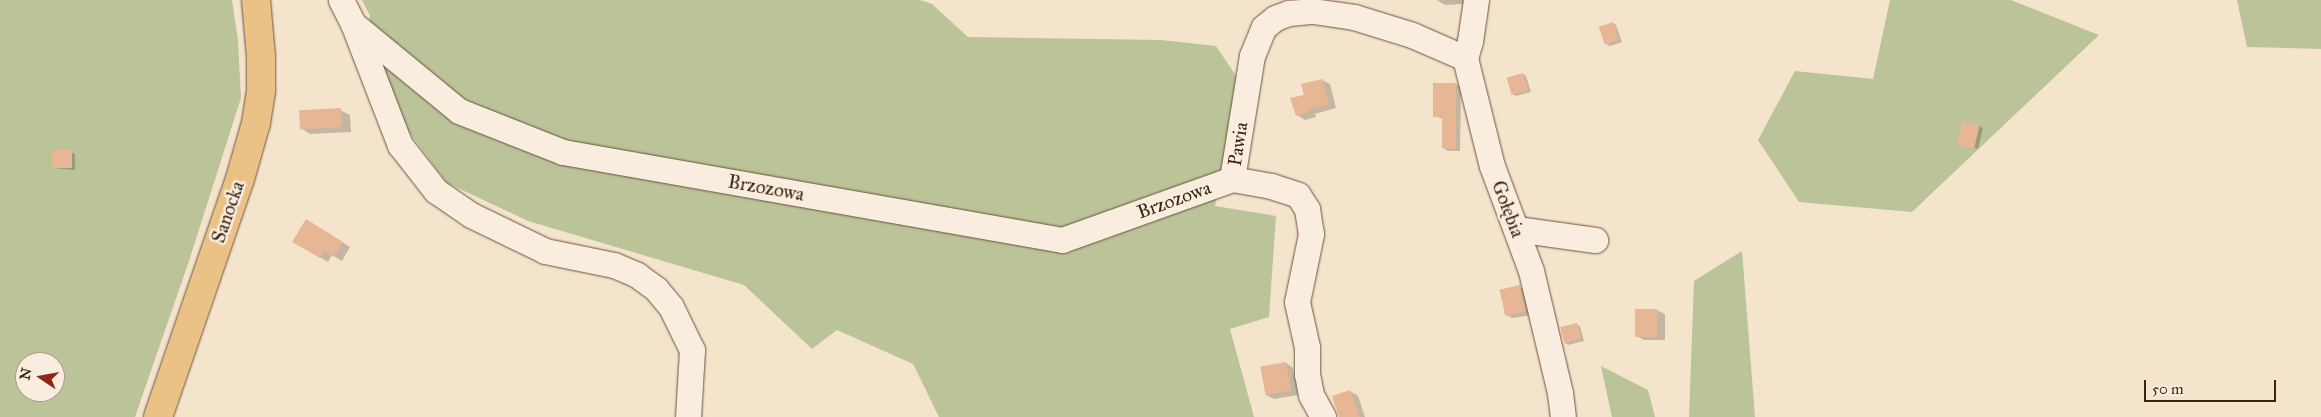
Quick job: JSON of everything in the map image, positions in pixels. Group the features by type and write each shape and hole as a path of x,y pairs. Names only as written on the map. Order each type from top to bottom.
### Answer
{"main road":[{"name":"Sanocka","path":"158,417 240,179 256,123 261,74 256,0"}],"street":[{"name":"Brzozowa","path":"341,0 353,24 459,111 563,152 582,156 1062,240 1232,179"},
{"name":"Gołębia","path":"1476,0 1470,41 1465,58 1492,166 1516,229 1536,290 1560,392 1563,417"},
{"name":"Pawia","path":"1323,417 1311,395 1307,374 1306,347 1297,302 1311,234 1307,208 1298,195 1271,186 1232,179 1252,56 1264,27 1275,18 1289,13 1313,12 1354,17 1412,34 1465,58"},
{"path":"353,24 400,145 436,191 471,215 545,251 614,265 637,275 656,289 671,307 692,350 685,416"},
{"path":"1516,229 1595,240"}],"green space":[{"path":"0,0 232,0 238,40 241,98 189,261 135,417 0,417"},
{"path":"362,0 920,0 932,4 968,37 1161,40 1216,46 1241,83 1215,206 1276,216 1269,317 1230,329 1254,417 939,417 913,364 837,330 812,349 744,285 528,221 447,183 390,107 365,42 370,16"},
{"path":"1890,0 2011,0 2099,35 1912,212 1799,202 1758,140 1795,71 1873,79"},
{"path":"2237,0 2321,0 2321,49 2247,47"},
{"path":"1742,251 1755,417 1689,417 1694,281"},
{"path":"1601,366 1648,390 1655,417 1612,417"}],"building":[{"path":"1613,22 1619,40 1605,45 1599,27"},
{"path":"1523,73 1528,90 1512,95 1507,78"},
{"path":"1322,79 1329,104 1308,110 1309,112 1296,116 1290,98 1304,95 1301,84"},
{"path":"1433,83 1456,83 1456,149 1442,148 1442,117 1433,117"},
{"path":"341,108 342,127 300,129 299,110"},
{"path":"1962,121 1980,125 1974,148 1957,144"},
{"path":"52,150 72,150 72,168 52,168"},
{"path":"306,219 343,242 334,257 324,251 320,258 292,242"},
{"path":"1520,285 1526,311 1506,316 1500,290"},
{"path":"1635,309 1657,309 1657,337 1635,337"},
{"path":"1577,323 1581,339 1564,343 1561,327"},
{"path":"1286,362 1291,391 1265,395 1260,367"},
{"path":"1350,390 1360,417 1339,417 1332,396"}]}
